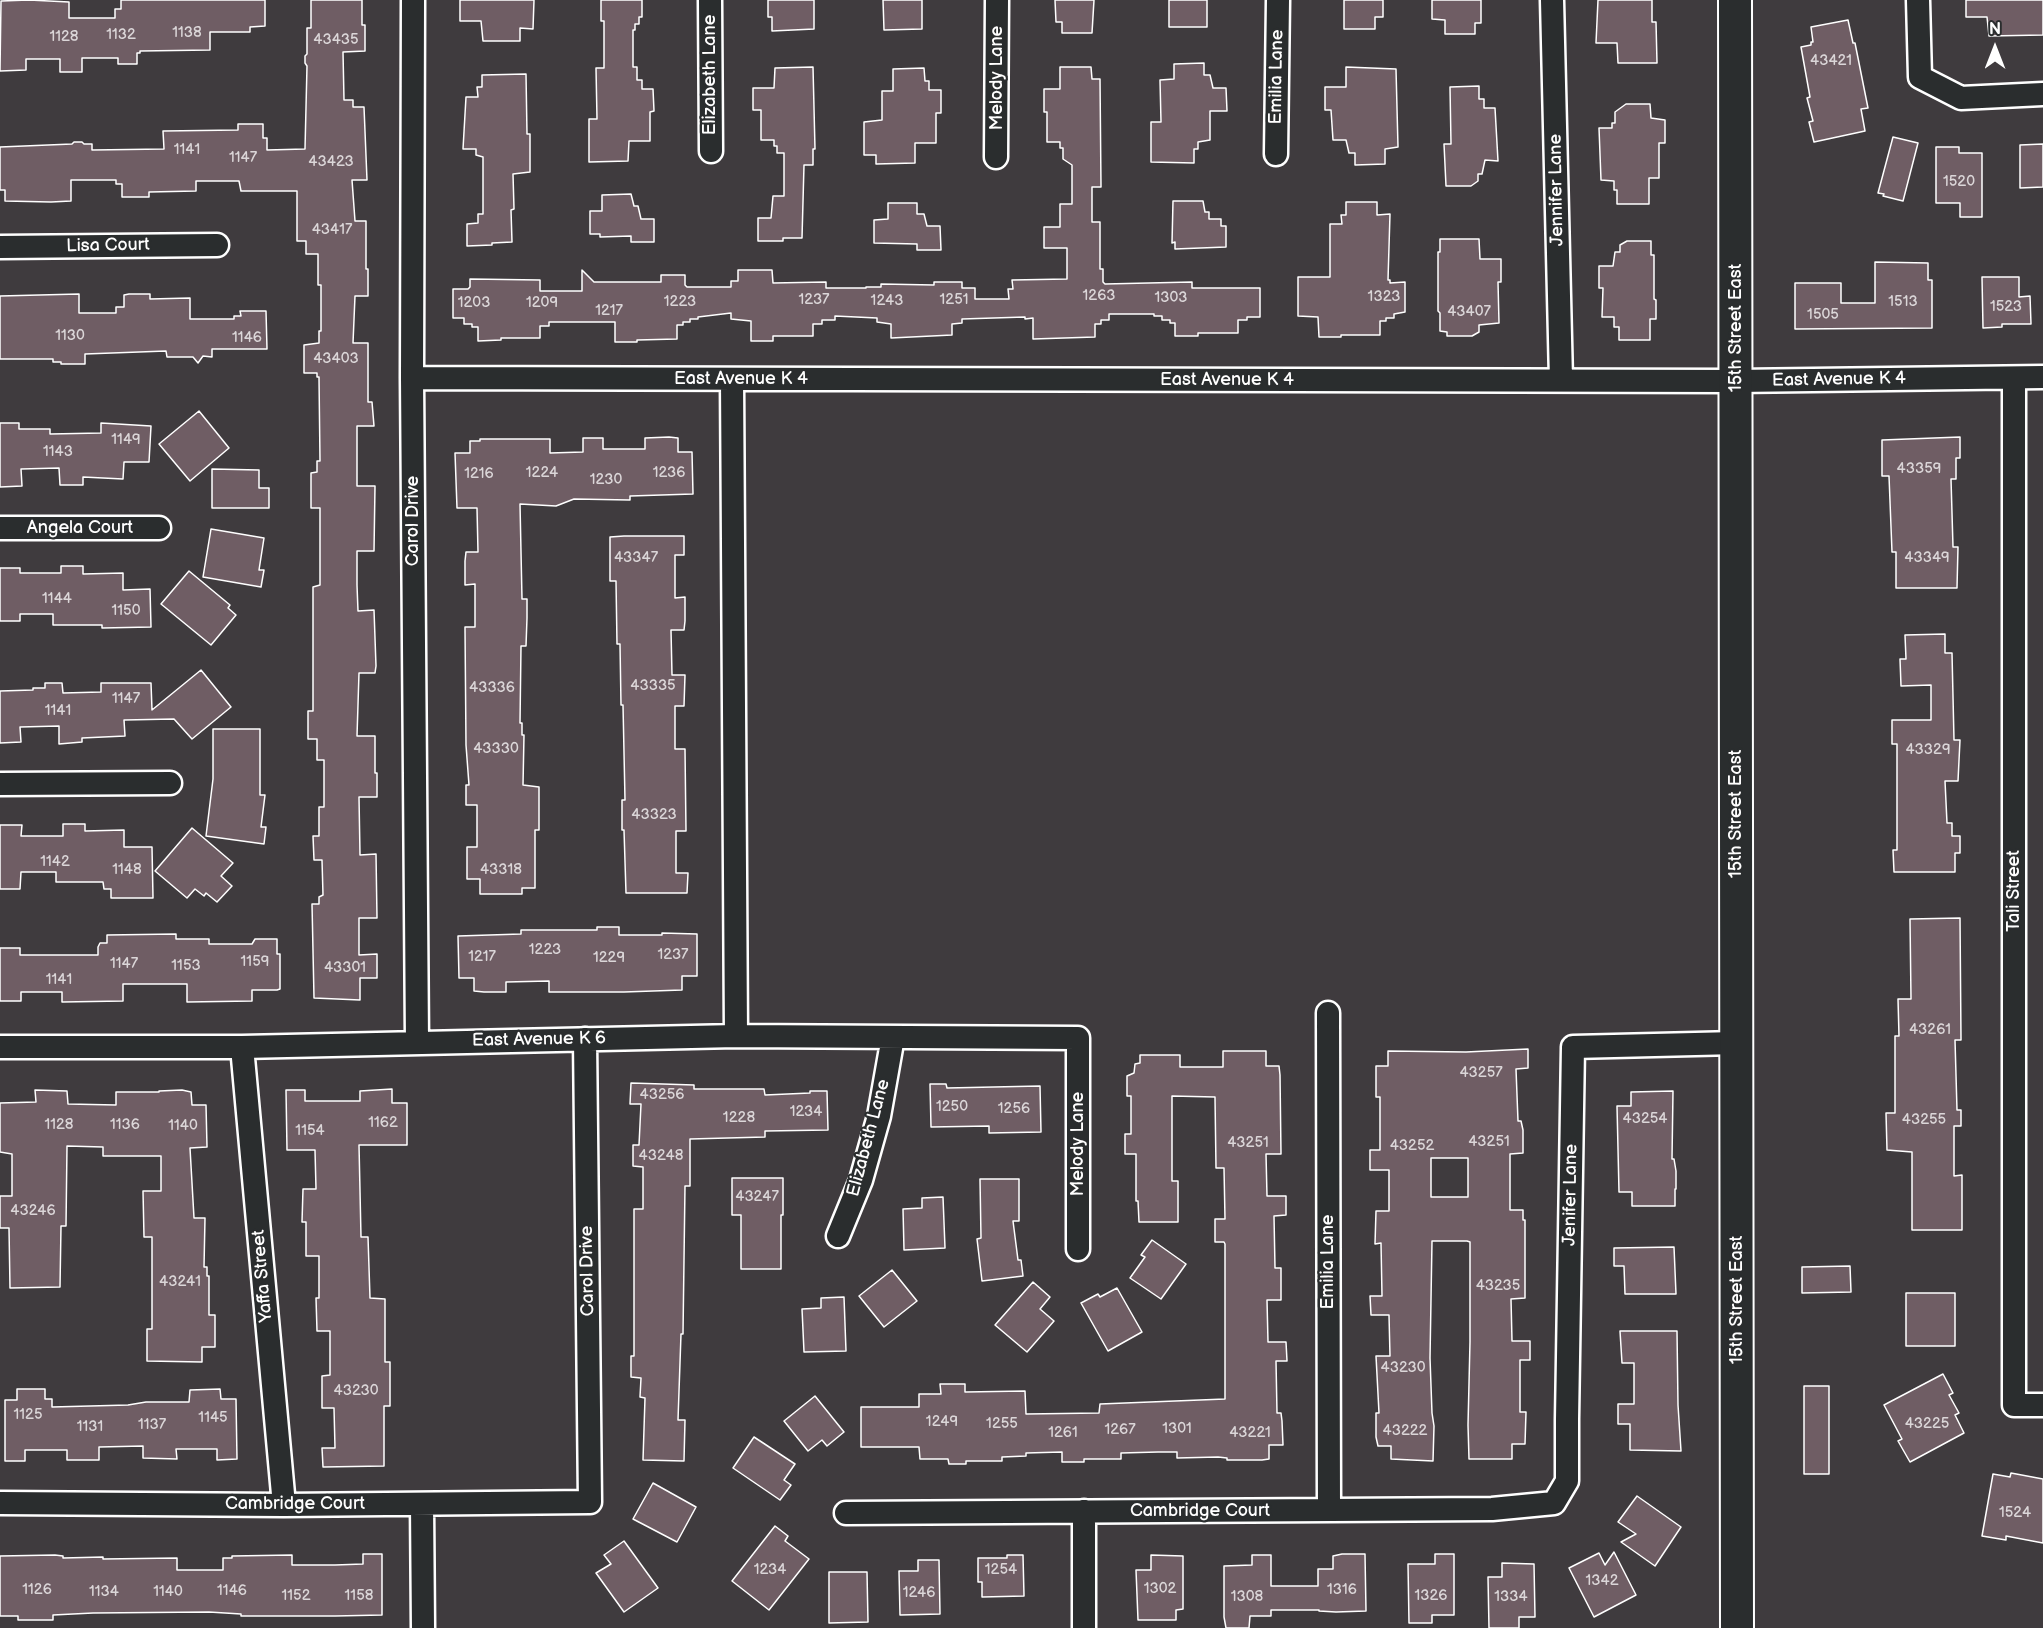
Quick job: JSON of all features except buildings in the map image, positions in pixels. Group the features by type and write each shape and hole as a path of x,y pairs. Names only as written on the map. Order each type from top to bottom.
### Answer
{"street":[{"name":"Carol Drive","path":"413,0 412,378 417,1042"},
{"name":"Elizabeth Lane","path":"710,0 711,151"},
{"name":"Melody Lane","path":"996,157 997,0"},
{"name":"Emilia Lane","path":"1276,154 1278,0"},
{"name":"Jennifer Lane","path":"1552,0 1561,380"},
{"name":"15th Street East","path":"1735,0 1737,1628"},
{"path":"1918,0 1920,77 1961,98 2043,94"},
{"name":"Lisa Court","path":"0,247 217,245"},
{"name":"East Avenue K 4","path":"412,378 1736,381 2043,377"},
{"name":"Tali Street","path":"2014,378 2014,1405 2043,1405"},
{"path":"732,379 736,1036"},
{"name":"Angela Court","path":"0,528 159,528"},
{"path":"0,784 170,783"},
{"name":"Emilia Lane","path":"1328,1013 1329,1510"},
{"name":"East Avenue K 6","path":"0,1047 242,1047 736,1036 1078,1038"},
{"name":"Elizabeth Lane","path":"838,1236 861,1180 876,1127 893,1037"},
{"name":"Melody Lane","path":"1078,1038 1078,1249"},
{"name":"Carol Drive","path":"585,1039 590,1502"},
{"name":"Jenifer Lane","path":"1554,1503 1568,1481 1573,1047 1736,1043"},
{"name":"Yaffa Street","path":"242,1047 284,1505"},
{"name":"Cambridge Court","path":"0,1503 284,1505 590,1502"},
{"name":"Cambridge Court","path":"846,1513 1492,1509 1554,1503"},
{"path":"422,1504 423,1628"},
{"path":"1084,1511 1084,1628"}]}
